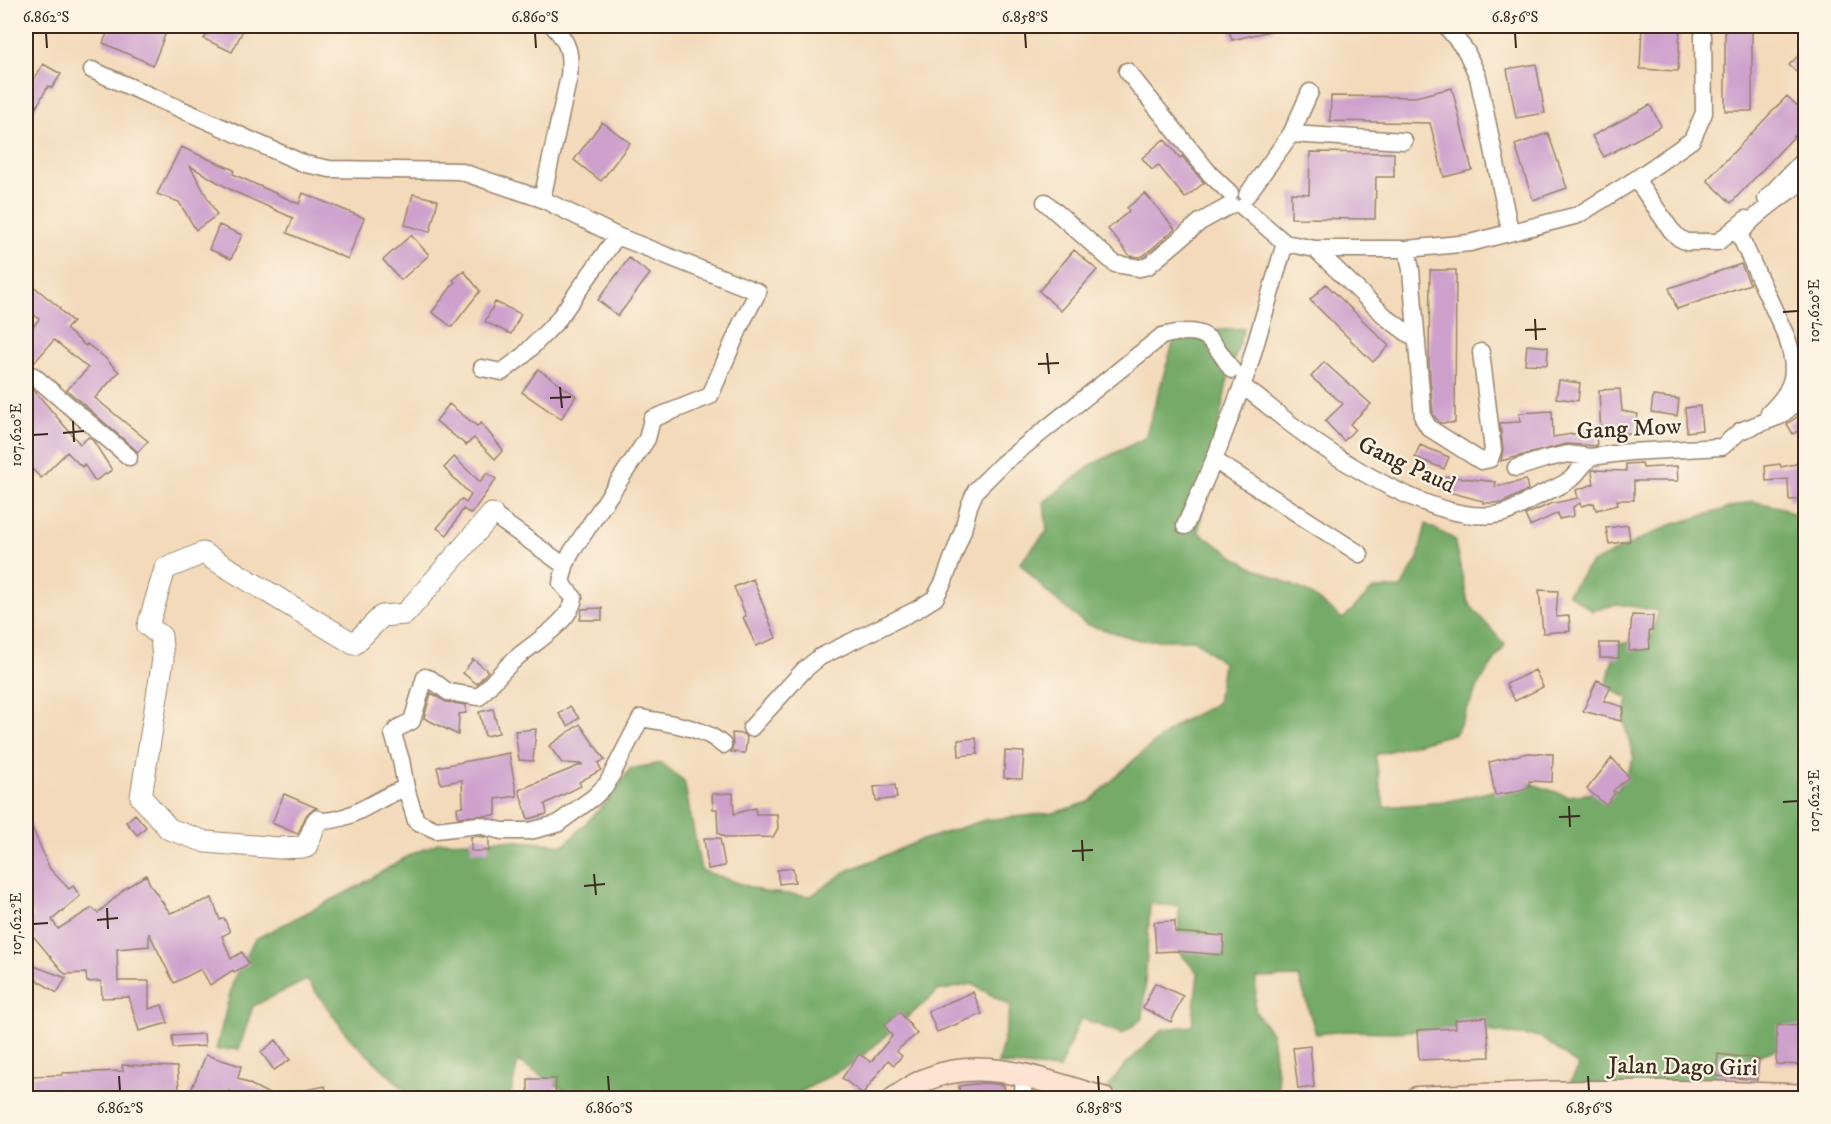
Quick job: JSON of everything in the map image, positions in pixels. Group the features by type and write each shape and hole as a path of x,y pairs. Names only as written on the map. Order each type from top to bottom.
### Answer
{"main road":[{"path":"895,1098 926,1079 961,1070 1012,1072 1103,1098"},
{"name":"Jalan Dago Giri","path":"1417,1098 1614,1092 1806,1096"}],"street":[{"path":"542,199 569,76 570,56 562,35 553,26"},
{"path":"1446,26 1466,51 1478,77 1510,231"},
{"path":"1127,71 1210,174 1285,243 1315,249 1407,249 1470,243 1578,215 1636,179 1692,140 1701,123 1705,102 1703,36"},
{"path":"92,70 305,164 330,169 459,171 542,199 617,236 758,292 742,322 710,396 652,419 647,440 571,553 561,583 574,598 573,607 566,617 502,672 479,697 448,692 425,677 412,721 398,728 393,734 416,821 436,830 479,825 502,831 530,831 557,824 594,797 607,784 641,718 684,727 717,739 723,745"},
{"path":"1045,202 1115,264 1140,268 1148,266 1200,222 1238,200 1291,134 1310,92"},
{"path":"1291,134 1404,141"},
{"path":"1636,179 1678,238 1687,242 1718,242 1753,212 1806,157"},
{"path":"1747,429 1785,398 1794,371 1793,355 1787,338 1740,236 1751,222 1806,179"},
{"path":"482,369 502,372 523,356 557,321 617,236"},
{"path":"1185,526 1214,460 1285,243"},
{"path":"1315,249 1387,318 1417,340"},
{"path":"1407,249 1411,270 1423,418 1429,428 1481,461 1490,459 1493,450 1481,352"},
{"name":"Gang Paud","path":"752,728 804,670 820,657 916,610 935,598 944,581 976,490 1002,464 1162,336 1173,333 1200,332 1210,339 1265,402 1290,424 1338,458 1437,508 1470,515 1495,515 1508,512 1571,479 1590,457"},
{"path":"26,381 34,376 129,457"},
{"path":"1747,429 1780,416 1791,407 1806,387"},
{"name":"Gang Mow","path":"1516,468 1568,454 1590,457 1722,447 1747,429"},
{"path":"1214,460 1360,554"},
{"path":"406,788 389,794 342,819 317,821 306,848 206,843 169,829 141,796 163,660 161,636 148,626 165,568 203,554 354,644 382,616 405,614 492,514 565,566"},
{"path":"1022,1098 1025,1075"}],"green space":[{"path":"1244,328 1227,382 1198,532 1246,564 1307,592 1343,619 1373,589 1401,588 1418,558 1426,524 1454,539 1468,603 1505,645 1479,684 1456,733 1375,755 1384,807 1444,802 1529,783 1568,796 1618,790 1634,758 1624,722 1628,698 1606,687 1616,645 1650,638 1659,611 1618,604 1592,611 1568,593 1590,564 1668,526 1752,501 1783,508 1805,521 1805,1034 1797,1042 1737,1063 1714,1090 1566,1091 1579,1066 1540,1037 1457,1028 1316,1034 1299,977 1256,978 1255,1011 1272,1034 1280,1098 1141,1098 1105,1090 1126,1064 1163,1029 1192,1026 1198,973 1178,951 1179,906 1150,904 1143,1018 1122,1034 1081,1018 1059,1069 998,1064 1011,1006 972,984 938,991 858,1060 790,1098 577,1098 518,1061 510,1098 413,1098 348,1036 307,980 253,1006 239,1049 216,1050 234,978 255,939 357,887 408,856 440,842 507,840 565,845 608,800 630,769 661,763 684,781 701,870 764,892 811,896 845,872 919,841 985,820 1053,813 1089,802 1136,758 1179,723 1217,703 1223,663 1195,640 1139,640 1085,624 1047,592 1020,563 1047,531 1044,502 1093,464 1145,438 1174,340 1212,331"}],"building":[{"path":"110,26 157,26 167,30 153,65 103,43"},
{"path":"211,26 245,26 232,52 204,39"},
{"path":"1228,26 1273,26 1274,30 1232,40"},
{"path":"1642,26 1680,26 1678,71 1640,69"},
{"path":"1725,26 1752,26 1752,111 1725,111"},
{"path":"1806,48 1806,81 1789,65"},
{"path":"43,64 61,74 52,88 48,86 26,126 26,94"},
{"path":"1536,64 1545,113 1516,118 1507,69"},
{"path":"1452,88 1472,170 1444,177 1430,123 1330,121 1331,96 1415,97"},
{"path":"1787,96 1806,114 1806,124 1731,203 1707,180"},
{"path":"1650,105 1661,126 1604,157 1592,136"},
{"path":"602,122 630,143 601,181 574,160"},
{"path":"1548,133 1567,188 1533,200 1515,145"},
{"path":"1164,139 1180,158 1182,156 1204,183 1185,198 1158,165 1152,170 1142,158"},
{"path":"181,147 234,170 233,174 299,204 303,193 364,218 348,259 287,233 293,218 233,191 190,166 217,215 196,230 179,202 157,194"},
{"path":"1310,152 1394,153 1394,177 1376,177 1375,219 1291,218 1291,193 1309,194"},
{"path":"1145,193 1175,229 1143,256 1130,256 1108,229 1129,211 1127,208"},
{"path":"413,194 438,200 430,232 405,225"},
{"path":"219,225 242,235 231,259 209,249"},
{"path":"411,235 429,255 401,280 383,260"},
{"path":"1074,250 1097,270 1061,311 1039,291"},
{"path":"629,258 650,274 618,316 598,300"},
{"path":"1741,264 1750,284 1677,309 1669,288"},
{"path":"1430,270 1456,270 1455,423 1440,423 1433,415 1429,364"},
{"path":"464,271 480,291 452,327 432,312 455,282 453,280"},
{"path":"26,280 73,322 66,329 86,346 87,344 104,357 119,372 95,398 148,441 138,452 67,390 88,368 54,340 33,364 26,357 26,336 39,319 26,308"},
{"path":"1326,284 1389,346 1373,362 1310,300"},
{"path":"495,302 521,314 511,334 485,322"},
{"path":"1527,345 1548,347 1547,365 1525,364"},
{"path":"1324,362 1371,404 1350,424 1355,429 1344,441 1325,421 1343,404 1311,377"},
{"path":"538,369 576,396 561,419 522,392"},
{"path":"1559,380 1580,383 1578,401 1556,398"},
{"path":"33,389 80,444 89,437 92,439 112,470 95,481 84,464 82,467 67,452 41,478 26,463 26,391"},
{"path":"1620,389 1622,411 1638,414 1634,435 1623,433 1623,438 1601,438 1599,390"},
{"path":"1653,396 1679,399 1677,416 1651,412"},
{"path":"449,404 477,426 481,423 503,450 495,459 474,438 466,445 436,421"},
{"path":"1700,406 1702,430 1687,432 1685,408"},
{"path":"1552,411 1553,437 1595,428 1597,446 1566,444 1501,461 1503,449 1500,423 1520,422 1519,413"},
{"path":"1806,411 1806,425 1793,434 1787,424"},
{"path":"1420,445 1449,457 1444,469 1415,457"},
{"path":"454,457 480,482 487,473 496,479 471,514 463,509 447,535 437,528 461,499 466,503 471,495 444,468"},
{"path":"1806,462 1806,480 1802,480 1803,499 1789,500 1788,479 1766,481 1765,466 1780,464 1781,467"},
{"path":"1642,463 1643,468 1677,466 1678,481 1634,481 1634,500 1617,500 1618,505 1596,510 1594,503 1581,506 1580,503 1573,507 1574,516 1559,519 1558,513 1530,526 1525,515 1550,504 1578,498 1576,490 1594,484 1593,470 1626,471 1626,464"},
{"path":"1446,476 1496,482 1495,487 1526,480 1528,490 1502,503 1483,503 1483,501 1441,490"},
{"path":"1628,525 1630,541 1609,544 1606,528"},
{"path":"753,579 776,638 756,646 743,617 746,616 734,587"},
{"path":"1539,590 1558,591 1556,617 1569,616 1570,631 1543,633"},
{"path":"602,608 602,620 580,620 582,609"},
{"path":"1632,615 1653,616 1652,631 1649,631 1650,649 1629,651"},
{"path":"1600,643 1619,643 1619,658 1600,658"},
{"path":"473,659 488,671 477,684 463,673"},
{"path":"1535,670 1543,687 1515,701 1506,684"},
{"path":"1597,680 1611,686 1604,701 1624,707 1621,721 1583,711"},
{"path":"431,693 446,702 466,705 466,713 459,714 458,735 424,718"},
{"path":"570,706 579,718 568,726 559,714"},
{"path":"493,709 499,733 485,736 479,712"},
{"path":"580,724 605,760 598,763 601,770 579,782 581,786 545,804 547,814 528,819 519,790 583,764 562,763 549,746"},
{"path":"536,729 533,761 519,760 515,731"},
{"path":"732,733 743,734 747,737 745,753 731,752"},
{"path":"976,738 978,754 959,756 958,740"},
{"path":"1005,751 1024,752 1022,779 1004,778"},
{"path":"509,753 517,796 496,799 496,815 458,817 457,807 463,806 462,780 441,784 437,767"},
{"path":"1528,753 1553,754 1552,782 1529,781 1530,787 1495,795 1489,762"},
{"path":"1612,758 1629,777 1613,791 1615,793 1606,805 1587,789"},
{"path":"895,785 897,798 876,801 874,787"},
{"path":"733,793 734,814 755,808 756,814 777,814 778,828 773,837 726,838 718,833 717,809 713,809 712,794"},
{"path":"284,794 317,808 306,816 298,834 272,823"},
{"path":"26,813 50,869 69,889 73,886 80,896 52,920 58,929 92,908 98,913 127,887 146,875 170,913 212,898 220,920 224,918 230,932 222,936 231,959 242,952 249,964 234,972 233,970 210,985 201,969 174,983 149,933 149,946 117,949 118,981 149,981 149,1009 162,1005 168,1023 139,1031 129,997 102,998 101,981 87,982 86,973 65,974 34,937 31,939 26,930 26,921 34,916 26,902"},
{"path":"135,814 146,827 137,835 126,822"},
{"path":"471,837 489,838 489,851 471,851"},
{"path":"704,838 720,838 725,866 708,869"},
{"path":"793,868 795,882 779,884 777,870"},
{"path":"1175,921 1175,932 1224,936 1223,955 1175,951 1156,952 1154,922"},
{"path":"26,963 66,978 57,993 26,973"},
{"path":"1155,983 1183,996 1171,1022 1143,1008"},
{"path":"973,992 982,1014 937,1032 928,1011"},
{"path":"900,1012 917,1034 896,1051 902,1056 894,1065 888,1060 863,1094 842,1078 859,1054 871,1062 892,1036 884,1025"},
{"path":"1486,1017 1490,1057 1419,1060 1417,1030 1456,1028 1455,1020"},
{"path":"1777,1025 1806,1026 1806,1065 1776,1064"},
{"path":"204,1034 205,1046 173,1048 172,1036"},
{"path":"276,1040 290,1060 274,1070 261,1052"},
{"path":"1310,1046 1314,1087 1298,1089 1293,1048"},
{"path":"1718,1054 1759,1059 1757,1080 1716,1076"},
{"path":"206,1055 241,1066 238,1078 277,1098 243,1098 229,1091 228,1098 188,1097"},
{"path":"122,1065 177,1067 180,1098 33,1098 32,1076 123,1071"},
{"path":"528,1079 556,1079 555,1098 528,1098"},
{"path":"983,1083 1004,1085 1005,1098 960,1098 959,1086"},
{"path":"325,1086 328,1098 289,1098 289,1093"}]}
